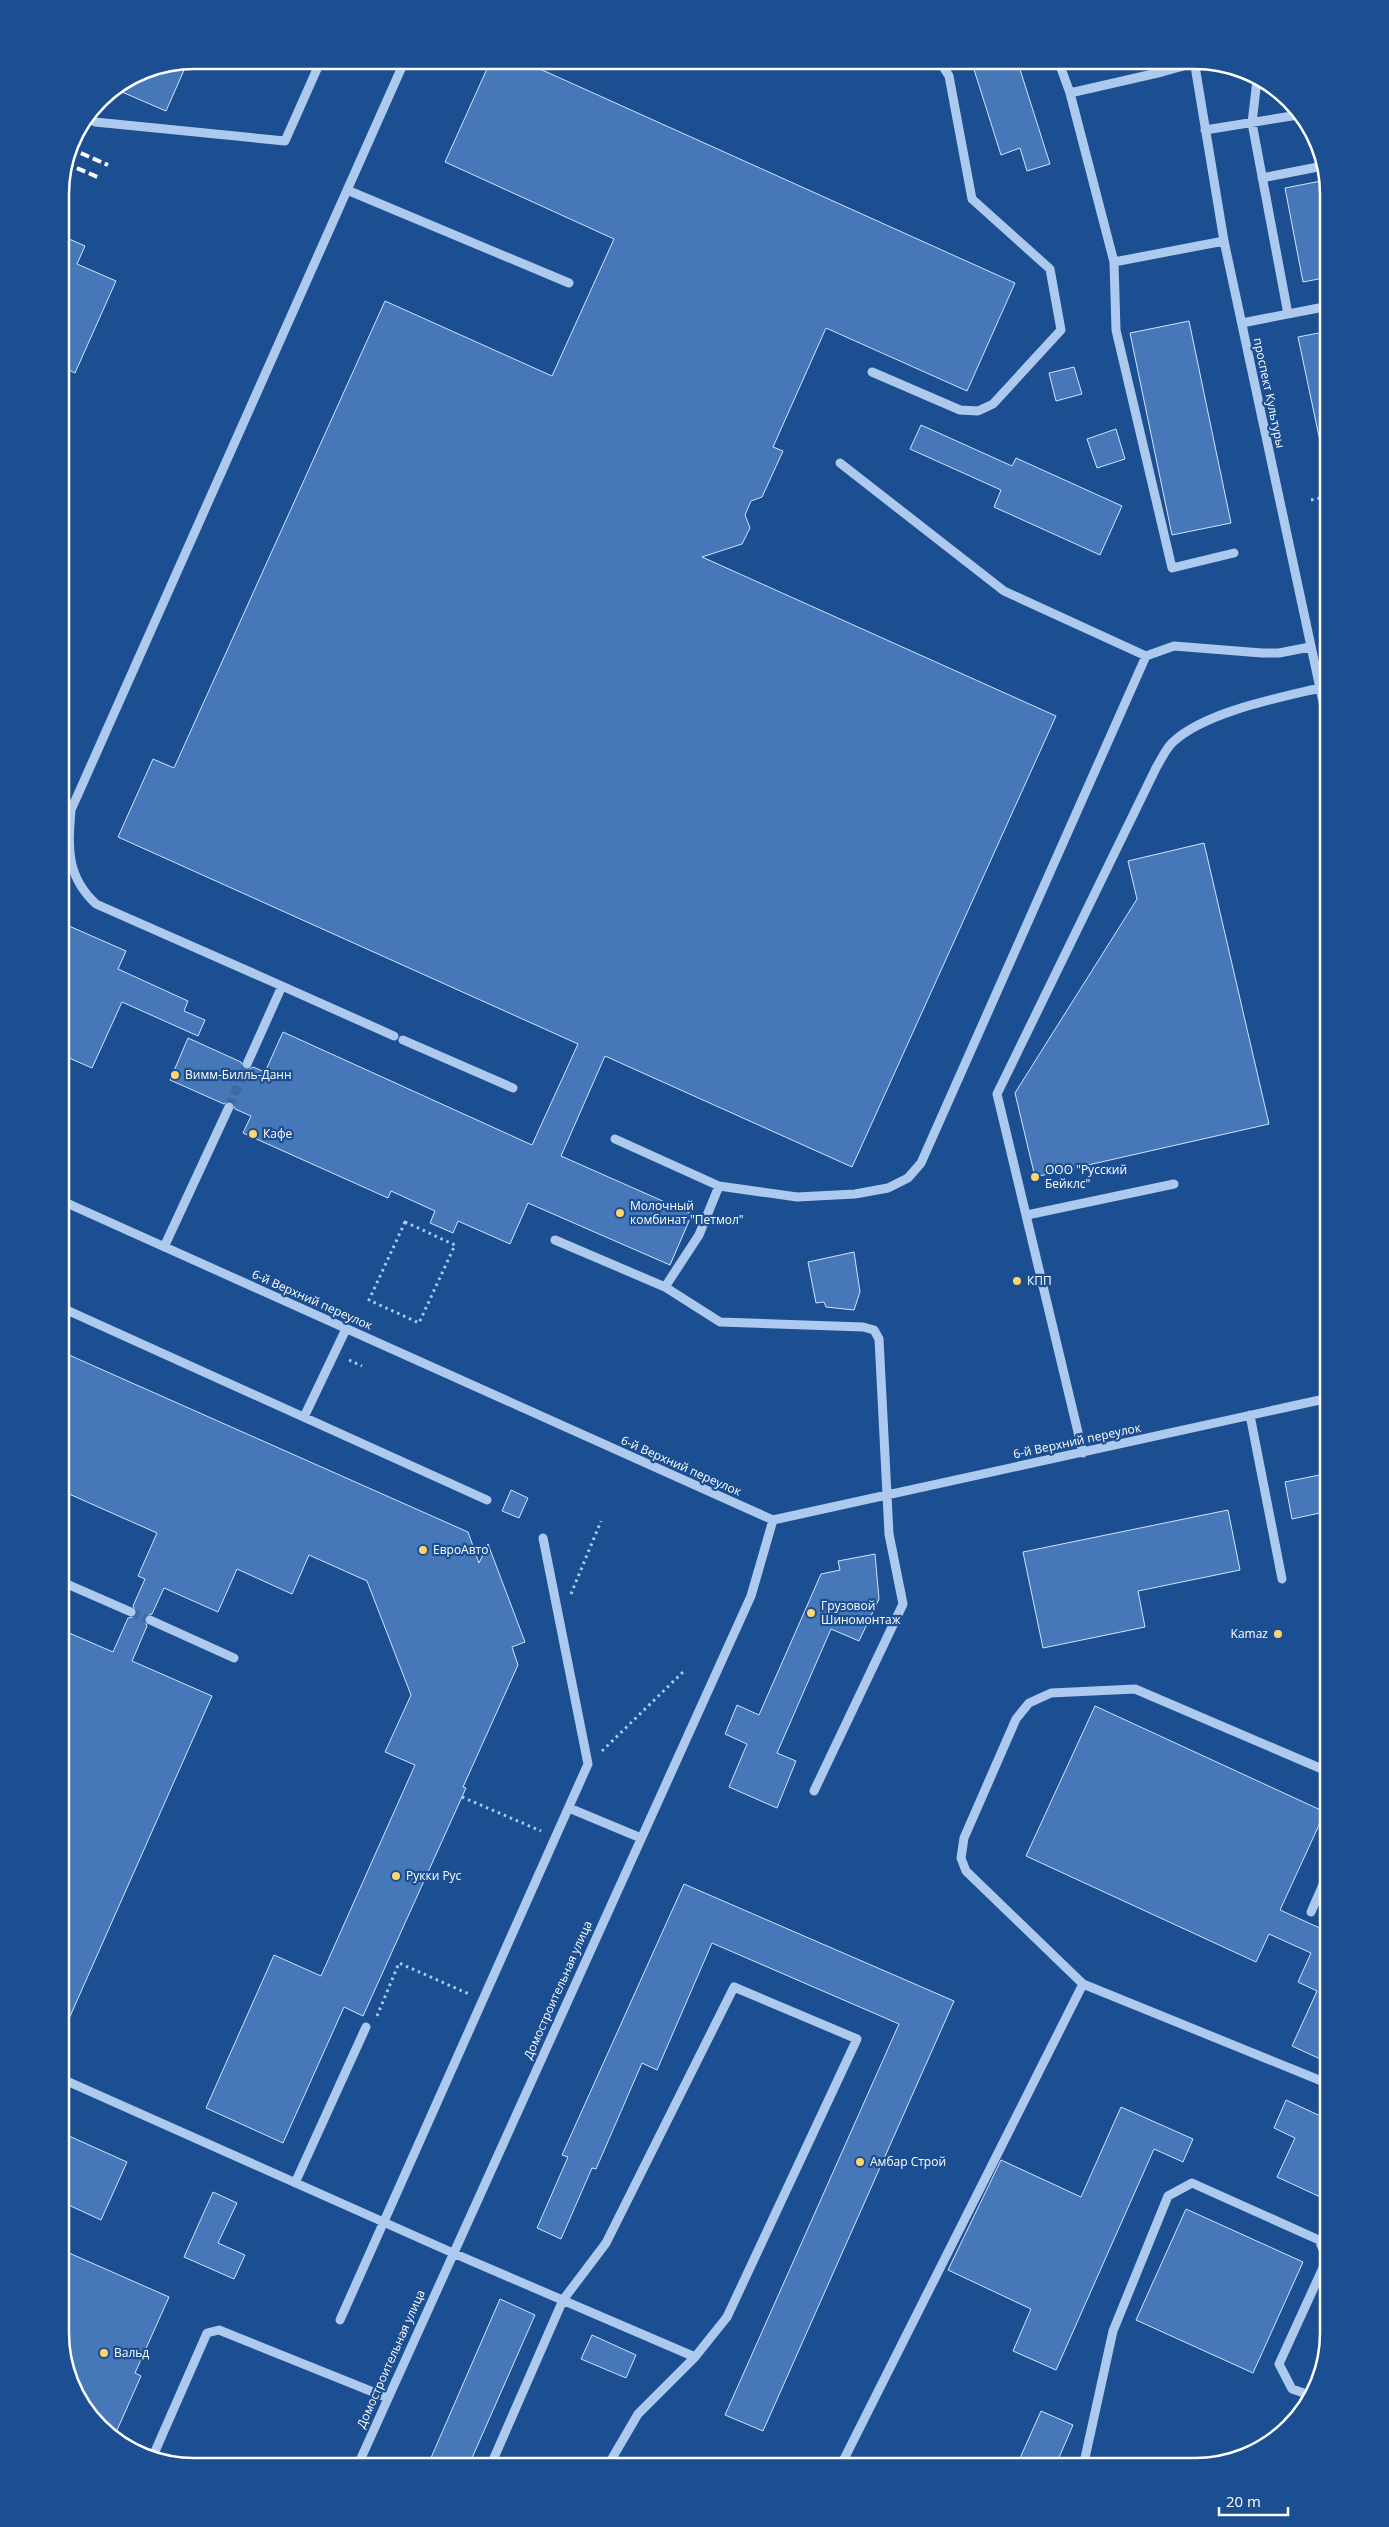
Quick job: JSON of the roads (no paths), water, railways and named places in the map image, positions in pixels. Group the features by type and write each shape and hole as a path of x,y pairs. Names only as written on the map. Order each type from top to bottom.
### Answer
{"street":[{"path":"92,121 285,141 317,69"},
{"path":"401,69 70,810 69,854 74,876 84,893 96,904 514,1088"},
{"path":"872,372 960,410 978,411 993,404 1061,330 1050,269 972,199 949,76 945,69"},
{"path":"1061,69 1070,93 1114,262 1116,330 1172,568 1234,553"},
{"path":"1070,93 1171,69"},
{"name":"проспект Культуры","path":"1195,69 1224,241 1320,688"},
{"path":"1256,85 1252,123 1288,314"},
{"path":"1205,130 1293,116"},
{"path":"1262,178 1317,167"},
{"path":"347,190 569,283"},
{"path":"1114,262 1224,241"},
{"path":"1242,322 1320,308"},
{"path":"840,463 1004,591 1146,656 1174,646 1262,653 1279,653 1310,647"},
{"path":"615,1139 719,1186 797,1197 855,1194 888,1188 908,1178 921,1163 1146,656"},
{"path":"1083,1453 1027,1215 996,1094 1156,768 1172,742 1200,724 1266,700 1320,688"},
{"path":"247,1064 282,986"},
{"path":"164,1247 229,1106"},
{"path":"1027,1215 1174,1184"},
{"path":"665,1287 699,1235 719,1186"},
{"name":"6-й Верхний переулок","path":"69,1204 772,1520 1320,1400"},
{"path":"555,1240 665,1287 720,1322 863,1327 874,1330 879,1339 889,1534 903,1604 814,1791"},
{"path":"69,1311 487,1500"},
{"path":"304,1417 346,1329"},
{"path":"1250,1415 1282,1579"},
{"name":"Домостроительная улица","path":"361,2458 750,1596 772,1520"},
{"path":"340,2320 588,1764 543,1538"},
{"path":"69,1585 131,1612"},
{"path":"150,1620 234,1658"},
{"path":"1320,1768 1135,1689 1051,1693 1029,1702 1016,1719 964,1838 961,1858 966,1871 1083,1984 1320,2080"},
{"path":"569,1808 641,1838"},
{"path":"1311,1912 1320,1892"},
{"path":"845,2458 1083,1984"},
{"path":"494,2458 563,2300 606,2242 734,1987 857,2039 727,2317 695,2357 638,2414 612,2458"},
{"path":"296,2183 366,2027"},
{"path":"69,2082 453,2253 695,2357"},
{"path":"1085,2458 1113,2331 1168,2196 1192,2183 1320,2242"},
{"path":"1304,2393 1292,2389 1280,2364 1320,2276"},
{"path":"155,2452 207,2333 219,2330 388,2398"}],"tunnel":[{"path":"229,1107 247,1064"},
{"path":"131,1612 150,1620"}],"railway":[{"path":"76,151 108,165"},
{"path":"72,166 100,178"}],"place":[{"name":"Вимм-Билль-Данн","path":"175,1075"},
{"name":"Кафе","path":"253,1134"},
{"name":"ООО \"Русский Бейклс\"","path":"1035,1177"},
{"name":"Молочный комбинат \"Петмол\"","path":"620,1213"},
{"name":"КПП","path":"1017,1281"},
{"name":"ЕвроАвто","path":"423,1550"},
{"name":"Грузовой Шиномонтаж","path":"811,1613"},
{"name":"Kamaz","path":"1278,1634"},
{"name":"Рукки Рус","path":"396,1876"},
{"name":"Амбар Строй","path":"860,2162"},
{"name":"Вальд","path":"104,2353"}]}
